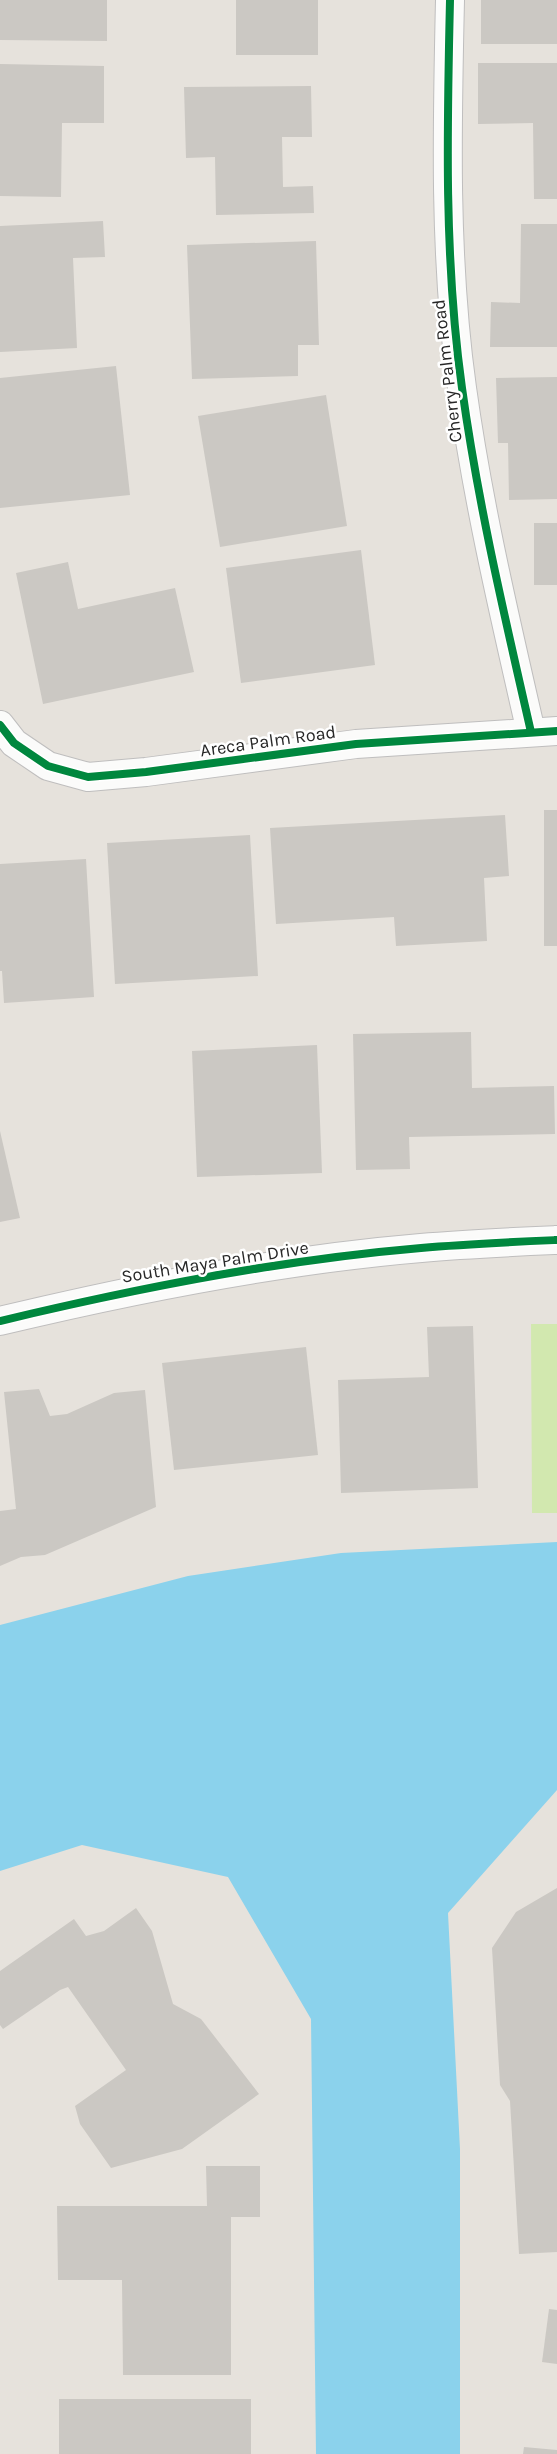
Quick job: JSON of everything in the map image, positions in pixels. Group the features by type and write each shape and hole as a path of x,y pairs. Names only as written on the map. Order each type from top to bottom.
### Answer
{"street":[{"name":"Cherry Palm Road","path":"450,0 447,151 452,293 462,387 484,527 544,731"},
{"name":"Areca Palm Road","path":"0,725 14,743 48,766 88,777 146,772 356,744 544,731"},
{"name":"South Maya Palm Drive","path":"0,1321 113,1294 266,1267 420,1248 557,1240"}],"green space":[{"path":"531,1324 557,1324 557,1513 532,1513"}],"water":[{"path":"557,1542 557,1790 448,1913 460,2149 460,2454 316,2454 311,2019 228,1877 82,1845 0,1871 0,1625 188,1576 341,1553"}],"building":[{"path":"0,0 107,0 107,41 0,40"},
{"path":"236,0 318,0 318,55 236,55"},
{"path":"481,0 557,0 557,44 481,44"},
{"path":"478,63 557,63 557,199 534,199 533,123 478,124"},
{"path":"0,64 104,66 104,123 62,123 61,197 0,196"},
{"path":"311,86 312,137 282,137 283,187 313,186 314,213 216,215 215,157 186,158 184,87"},
{"path":"103,221 105,257 73,258 77,348 0,352 0,226"},
{"path":"521,224 557,224 557,347 490,347 491,302 520,303"},
{"path":"316,241 319,345 298,345 298,376 192,379 187,245"},
{"path":"116,366 130,495 0,508 0,378"},
{"path":"557,377 557,499 509,500 508,443 498,443 496,378"},
{"path":"326,395 347,526 220,547 198,416"},
{"path":"534,523 557,523 557,585 534,585"},
{"path":"361,550 375,665 241,683 226,568"},
{"path":"68,562 78,609 175,588 194,672 43,704 16,573"},
{"path":"544,810 557,810 557,946 544,946"},
{"path":"505,815 509,876 484,878 487,941 396,946 394,917 276,924 270,828"},
{"path":"250,835 258,976 115,984 107,843"},
{"path":"86,859 94,997 4,1003 2,971 0,971 0,864"},
{"path":"471,1032 472,1088 554,1086 555,1134 409,1137 410,1169 356,1170 353,1034"},
{"path":"317,1045 322,1173 197,1177 192,1051"},
{"path":"0,1131 20,1218 0,1222"},
{"path":"473,1326 478,1488 341,1493 338,1380 429,1377 427,1327"},
{"path":"306,1347 318,1455 174,1470 162,1363"},
{"path":"39,1389 50,1416 67,1414 114,1393 145,1390 156,1507 45,1555 21,1557 0,1566 0,1511 16,1509 4,1392"},
{"path":"557,1888 557,2252 519,2254 510,2101 500,2085 492,1948 516,1912"},
{"path":"136,1908 152,1931 173,2004 201,2019 259,2094 182,2149 111,2168 80,2124 75,2106 126,2070 68,1987 60,1990 3,2029 0,2025 0,1971 74,1919 86,1936 104,1931"},
{"path":"206,2166 260,2166 260,2217 231,2217 231,2375 123,2375 122,2280 58,2280 57,2206 207,2206"},
{"path":"549,2309 557,2310 557,2364 542,2362"},
{"path":"59,2399 251,2399 251,2454 59,2454"},
{"path":"524,2447 557,2450 557,2454 523,2454"}],"cycle path":[{"path":"450,0 448,194 456,340 468,431 484,518 531,732"},
{"path":"0,725 14,743 48,766 88,777 146,772 356,744 557,731"},
{"path":"0,1321 104,1297 209,1277 315,1260 438,1247 557,1240"}]}
